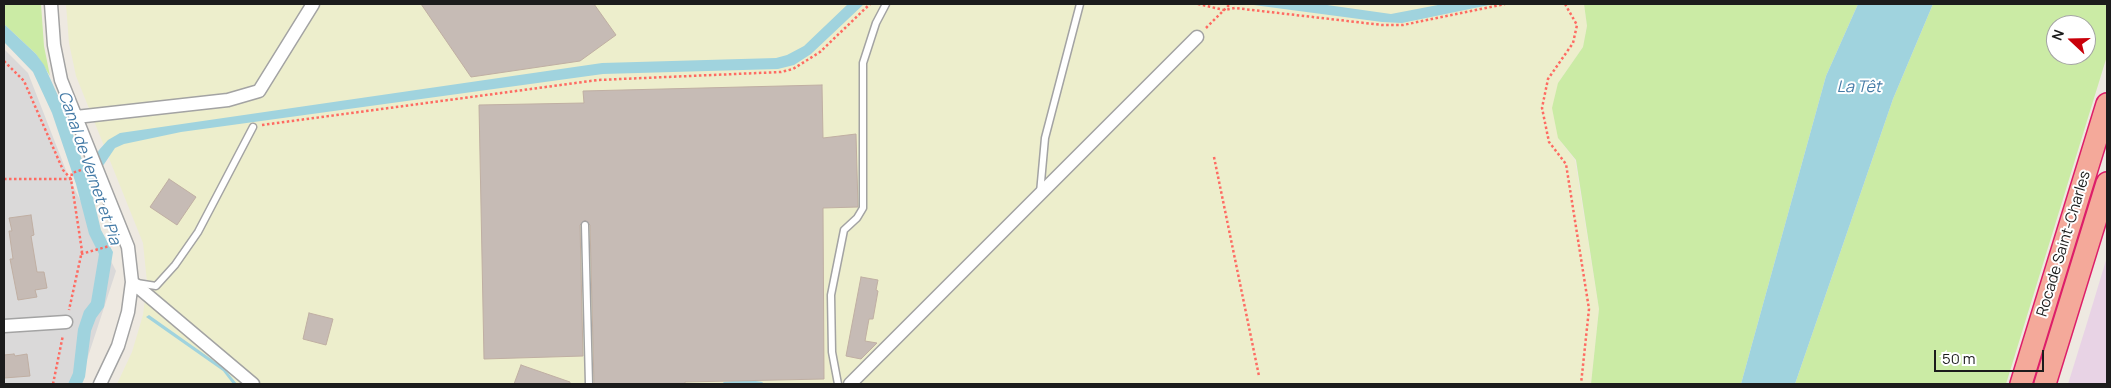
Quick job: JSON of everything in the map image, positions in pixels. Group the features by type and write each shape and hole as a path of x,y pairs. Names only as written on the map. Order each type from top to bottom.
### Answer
{"highway":[{"name":"Rocade Saint-Charles","path":"2020,384 2107,104"},
{"name":"Rocade Saint-Charles","path":"2045,384 2107,183"}],"street":[{"path":"51,4 54,45 61,80 76,117 90,163 100,176 128,247 132,282 128,312 118,346 100,384"},
{"path":"76,117 228,100 259,91 313,4"},
{"path":"850,384 1197,37"},
{"path":"132,282 252,384"},
{"path":"4,326 66,322"}],"lane":[{"path":"838,384 832,352 831,295 844,230 857,218 863,208 863,63 876,23 886,4"},
{"path":"1040,196 1044,138 1080,4"},
{"path":"132,282 156,286 175,265 198,232 253,127"},
{"path":"584,224 589,384"}],"path":[{"path":"253,127 598,80 781,72 793,69 820,52 870,4"},
{"path":"1198,4 1224,10 1235,8 1382,25 1403,25 1505,4"},
{"path":"1197,37 1230,4"},
{"path":"1565,4 1577,25 1573,43 1548,79 1542,108 1549,142 1566,164 1589,309 1581,384"},
{"path":"4,61 24,81 63,170 71,179"},
{"path":"1214,157 1259,376"},
{"path":"53,384 81,254 71,179 72,173 90,163"},
{"path":"4,179 71,179"},
{"path":"81,254 110,246"}],"shaded area":[{"path":"4,49 28,73 69,178 116,271 79,384 4,384"},
{"path":"2107,257 2107,384 2068,384 2087,323"}],"green space":[{"path":"4,4 41,4 44,46 50,76 36,54 4,24"},
{"path":"66,4 1584,4 1587,26 1583,47 1558,83 1558,138 1575,160 1599,309 1591,384 117,384 132,352 143,315 147,282 143,243 76,76 69,43"},
{"path":"1584,4 1858,4 1826,76 1741,384 1591,384 1599,309 1576,160 1558,138 1552,108 1558,83 1583,47 1587,26"},
{"path":"1933,4 2107,4 2107,56 2006,384 1795,384 1893,99"}],"water":[{"name":"Canal de Vernet et Pia","path":"848,4 864,4 811,54 794,65 778,69 603,74 181,132 124,144 115,148 90,185 101,230 113,252 104,307 96,318 91,331 85,377 82,384 68,384 73,373 78,329 84,311 91,302 99,254 89,234 76,184 52,113 33,72 4,42 4,24 36,54 44,65 64,109 86,171 99,150 108,140 120,133 602,63 776,58 787,55 804,46"},
{"path":"1246,4 1320,4 1391,14 1443,4 1494,4 1402,23"},
{"name":"La Têt","path":"1858,4 1933,4 1893,99 1795,384 1741,384 1826,76"},
{"path":"149,315 224,368 237,384 233,384 223,371 146,317"}],"building":[{"path":"421,4 594,4 616,35 580,61 471,77"},
{"path":"822,85 823,138 856,134 858,207 823,208 824,379 685,382 685,384 594,384 590,225 585,220 580,225 583,356 484,359 479,105 584,103 583,91"},
{"path":"169,179 196,197 177,225 150,207"},
{"path":"31,215 34,235 31,236 37,272 44,272 47,288 35,290 37,297 18,300 10,259 13,259 9,231 12,231 9,218"},
{"path":"861,277 878,280 876,290 878,291 873,319 869,319 865,341 877,343 861,359 846,356"},
{"path":"309,313 333,319 326,345 303,339"},
{"path":"14,354 15,356 27,354 30,376 4,378 4,355"},
{"path":"521,365 570,382 570,384 514,384"}],"waterway":[{"path":"725,384 746,382 761,384"}]}
